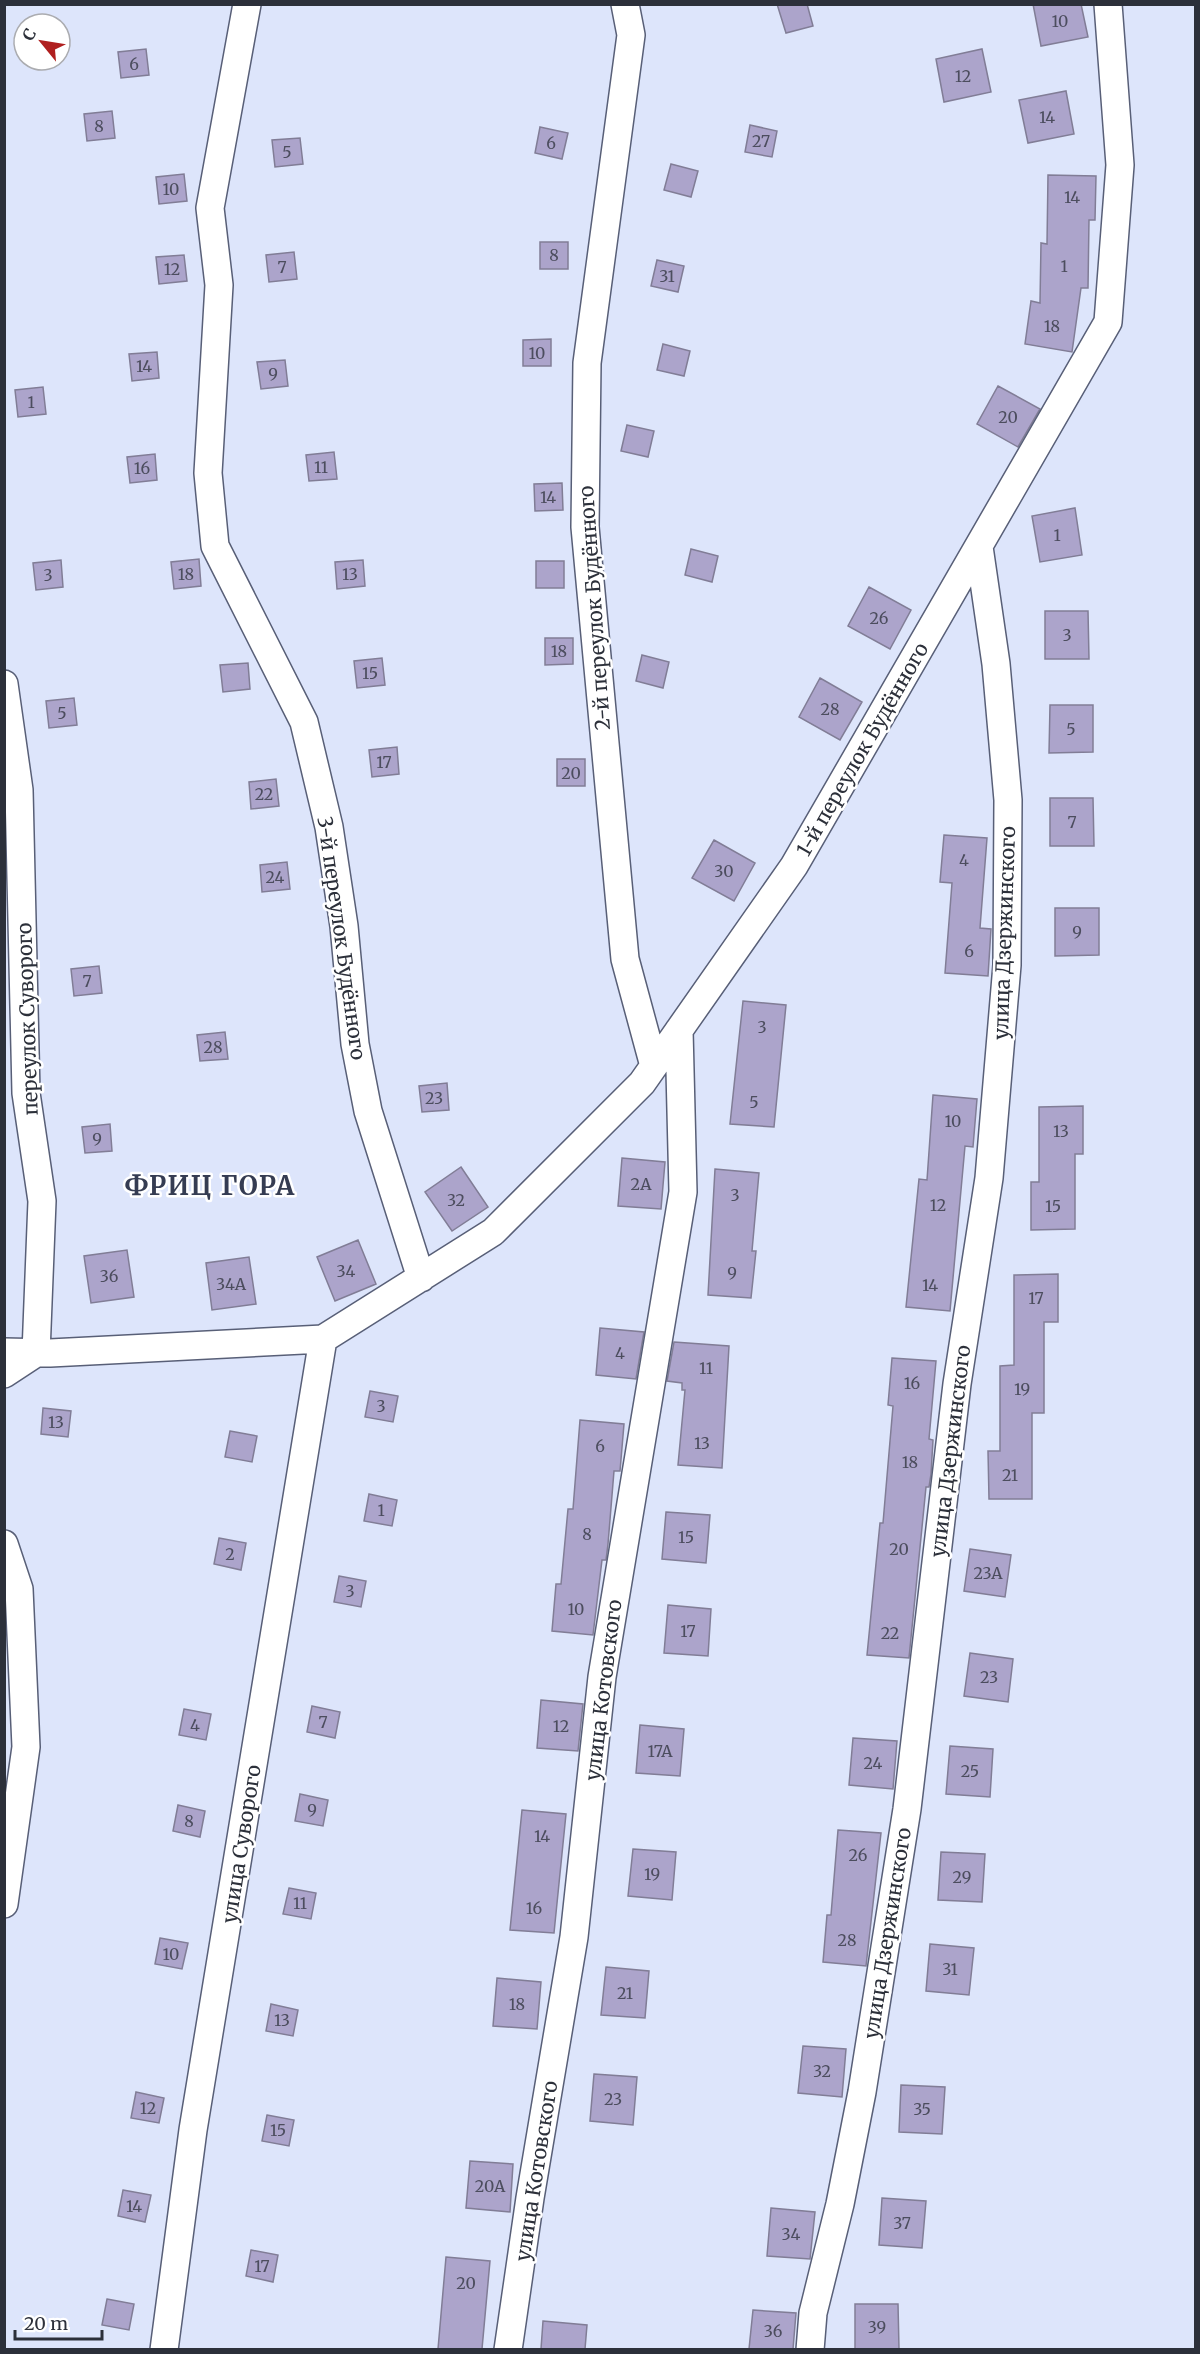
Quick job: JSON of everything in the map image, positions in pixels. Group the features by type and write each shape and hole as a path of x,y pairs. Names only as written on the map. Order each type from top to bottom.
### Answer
{"street":[{"name":"3-й переулок Будённого","path":"247,4 210,208 219,285 208,473 215,546 304,722 329,827 344,926 355,1044 368,1111 421,1278"},
{"name":"2-й переулок Будённого","path":"625,4 631,35 587,363 585,527 625,959 654,1066"},
{"name":"1-й переулок Будённого","path":"323,1339 493,1232 642,1083 794,866 1108,322 1120,165 1108,4"},
{"name":"улица Дзержинского","path":"810,2349 813,2313 840,2204 862,2092 908,1809 956,1395 989,1178 1007,965 1008,800 996,664 979,547"},
{"name":"переулок Суворого","path":"4,684 19,790 26,1093 42,1201 36,1353"},
{"name":"улица Котовского","path":"508,2349 530,2198 574,1937 602,1677 683,1192 679,1030"},
{"path":"4,1352 36,1353 323,1339"},
{"name":"улица Суворого","path":"164,2349 193,2130 323,1339"},
{"path":"4,1374 36,1353"},
{"path":"4,1544 19,1589 26,1747 4,1904"}],"building":[{"path":"777,4 807,4 813,26 786,33"},
{"path":"1033,4 1081,4 1088,37 1041,46"},
{"path":"146,49 149,75 121,78 118,52"},
{"path":"982,49 991,92 944,102 936,59"},
{"path":"1066,91 1074,134 1028,143 1019,100"},
{"path":"112,111 115,138 87,141 84,114"},
{"path":"750,125 777,131 772,157 745,152"},
{"path":"540,127 568,133 562,159 535,153"},
{"path":"300,138 303,164 275,167 272,140"},
{"path":"671,164 698,171 691,197 664,190"},
{"path":"184,174 187,201 159,204 156,177"},
{"path":"1048,175 1096,176 1095,220 1089,220 1088,288 1081,288 1072,352 1025,344 1031,301 1040,303 1041,243 1047,244"},
{"path":"540,242 568,242 568,269 540,269"},
{"path":"294,252 297,279 269,282 266,255"},
{"path":"184,255 187,281 159,284 156,257"},
{"path":"657,260 684,266 678,292 651,286"},
{"path":"551,339 551,366 523,366 523,340"},
{"path":"663,344 690,351 684,376 657,370"},
{"path":"157,352 159,378 132,381 129,354"},
{"path":"285,360 288,386 261,389 257,362"},
{"path":"998,386 1040,409 1018,447 977,424"},
{"path":"43,387 46,414 18,417 15,390"},
{"path":"627,425 654,431 648,457 621,451"},
{"path":"334,452 337,479 309,481 306,455"},
{"path":"155,454 157,480 130,483 127,457"},
{"path":"562,483 563,510 535,511 534,484"},
{"path":"1075,508 1082,555 1040,562 1032,516"},
{"path":"691,549 718,556 712,582 685,575"},
{"path":"199,559 201,586 174,589 171,562"},
{"path":"61,560 63,587 36,590 33,563"},
{"path":"363,560 365,586 337,589 335,562"},
{"path":"536,561 564,561 564,588 536,588"},
{"path":"869,587 911,610 890,649 848,626"},
{"path":"1045,611 1088,611 1089,659 1045,659"},
{"path":"545,638 573,638 573,664 545,665"},
{"path":"642,655 669,662 663,688 636,681"},
{"path":"382,658 385,685 357,688 354,661"},
{"path":"248,663 250,689 223,692 220,665"},
{"path":"820,678 862,702 840,740 799,717"},
{"path":"74,698 77,725 49,728 46,701"},
{"path":"1050,705 1093,705 1093,752 1049,753"},
{"path":"397,747 399,774 372,777 369,750"},
{"path":"557,759 585,759 585,786 557,786"},
{"path":"276,779 279,806 251,809 249,782"},
{"path":"1050,798 1093,798 1094,846 1050,846"},
{"path":"944,835 987,838 980,928 991,929 988,976 945,973 952,883 940,882"},
{"path":"714,840 755,863 734,901 692,878"},
{"path":"287,862 290,889 262,892 260,865"},
{"path":"1055,908 1099,908 1099,955 1055,956"},
{"path":"99,966 102,993 74,996 71,969"},
{"path":"743,1001 786,1005 774,1127 730,1124"},
{"path":"225,1032 228,1059 200,1061 197,1035"},
{"path":"447,1083 449,1110 422,1112 419,1086"},
{"path":"933,1095 977,1099 973,1147 965,1146 950,1311 906,1307 919,1179 927,1180"},
{"path":"1083,1106 1083,1154 1075,1154 1075,1229 1031,1230 1031,1182 1039,1182 1039,1107"},
{"path":"110,1124 112,1151 85,1153 82,1127"},
{"path":"622,1158 665,1162 661,1209 618,1206"},
{"path":"461,1167 488,1207 452,1231 425,1192"},
{"path":"715,1169 759,1173 752,1251 756,1251 751,1298 708,1295"},
{"path":"358,1240 376,1284 335,1301 317,1257"},
{"path":"127,1250 134,1297 91,1303 84,1256"},
{"path":"249,1257 256,1304 212,1310 206,1263"},
{"path":"1058,1274 1058,1322 1044,1322 1044,1413 1032,1413 1032,1499 989,1499 988,1451 1000,1451 1000,1366 1014,1365 1014,1275"},
{"path":"600,1328 644,1332 636,1379 596,1375"},
{"path":"674,1342 729,1346 722,1468 678,1465 685,1390 682,1390 682,1383 667,1381"},
{"path":"892,1358 936,1361 929,1439 933,1440 931,1474 929,1487 926,1487 909,1658 867,1655 880,1523 883,1523 893,1406 888,1405"},
{"path":"370,1391 398,1396 393,1422 365,1417"},
{"path":"43,1408 71,1411 68,1437 41,1434"},
{"path":"580,1420 624,1424 620,1471 614,1471 606,1560 602,1560 593,1635 552,1631 556,1584 561,1584 568,1509 573,1509"},
{"path":"230,1431 257,1436 252,1462 225,1457"},
{"path":"369,1494 397,1500 392,1526 364,1521"},
{"path":"666,1512 710,1515 706,1563 662,1559"},
{"path":"219,1538 246,1543 241,1570 214,1564"},
{"path":"970,1549 1011,1555 1005,1597 964,1591"},
{"path":"339,1576 366,1581 361,1607 334,1602"},
{"path":"668,1605 711,1609 708,1656 664,1653"},
{"path":"970,1653 1013,1659 1008,1702 964,1696"},
{"path":"541,1700 583,1704 578,1751 537,1748"},
{"path":"312,1706 340,1712 335,1738 307,1732"},
{"path":"184,1709 211,1714 206,1740 179,1735"},
{"path":"640,1725 684,1729 680,1776 636,1773"},
{"path":"853,1738 897,1741 893,1789 849,1785"},
{"path":"950,1746 993,1749 990,1797 946,1794"},
{"path":"300,1794 328,1800 323,1826 295,1821"},
{"path":"178,1805 205,1811 200,1837 173,1831"},
{"path":"522,1810 566,1814 554,1933 510,1930"},
{"path":"838,1830 881,1833 866,1966 823,1962 827,1915 831,1915"},
{"path":"633,1849 676,1852 672,1900 628,1896"},
{"path":"941,1852 985,1854 982,1902 938,1900"},
{"path":"289,1888 316,1893 311,1919 283,1914"},
{"path":"160,1938 188,1943 182,1969 155,1964"},
{"path":"930,1944 974,1948 969,1995 926,1991"},
{"path":"606,1967 649,1971 645,2018 601,2015"},
{"path":"497,1978 541,1982 537,2029 493,2026"},
{"path":"271,2004 298,2010 293,2036 266,2031"},
{"path":"803,2046 846,2049 842,2097 798,2093"},
{"path":"594,2074 637,2077 633,2125 590,2121"},
{"path":"901,2085 945,2087 942,2134 899,2132"},
{"path":"136,2092 164,2098 159,2123 131,2118"},
{"path":"267,2115 294,2120 289,2146 262,2141"},
{"path":"470,2161 513,2164 510,2212 466,2208"},
{"path":"123,2190 151,2195 145,2222 118,2216"},
{"path":"882,2198 926,2201 922,2248 879,2245"},
{"path":"771,2208 815,2212 810,2259 767,2256"},
{"path":"251,2250 278,2255 273,2282 246,2276"},
{"path":"446,2257 490,2261 482,2349 438,2349"},
{"path":"107,2299 134,2304 129,2330 102,2325"},
{"path":"855,2304 898,2304 899,2349 855,2349"},
{"path":"753,2310 796,2313 793,2349 749,2349"},
{"path":"543,2321 587,2325 585,2349 541,2349"}],"district":[{"name":"ФРИЦ ГОРА","path":"210,1185"}]}
